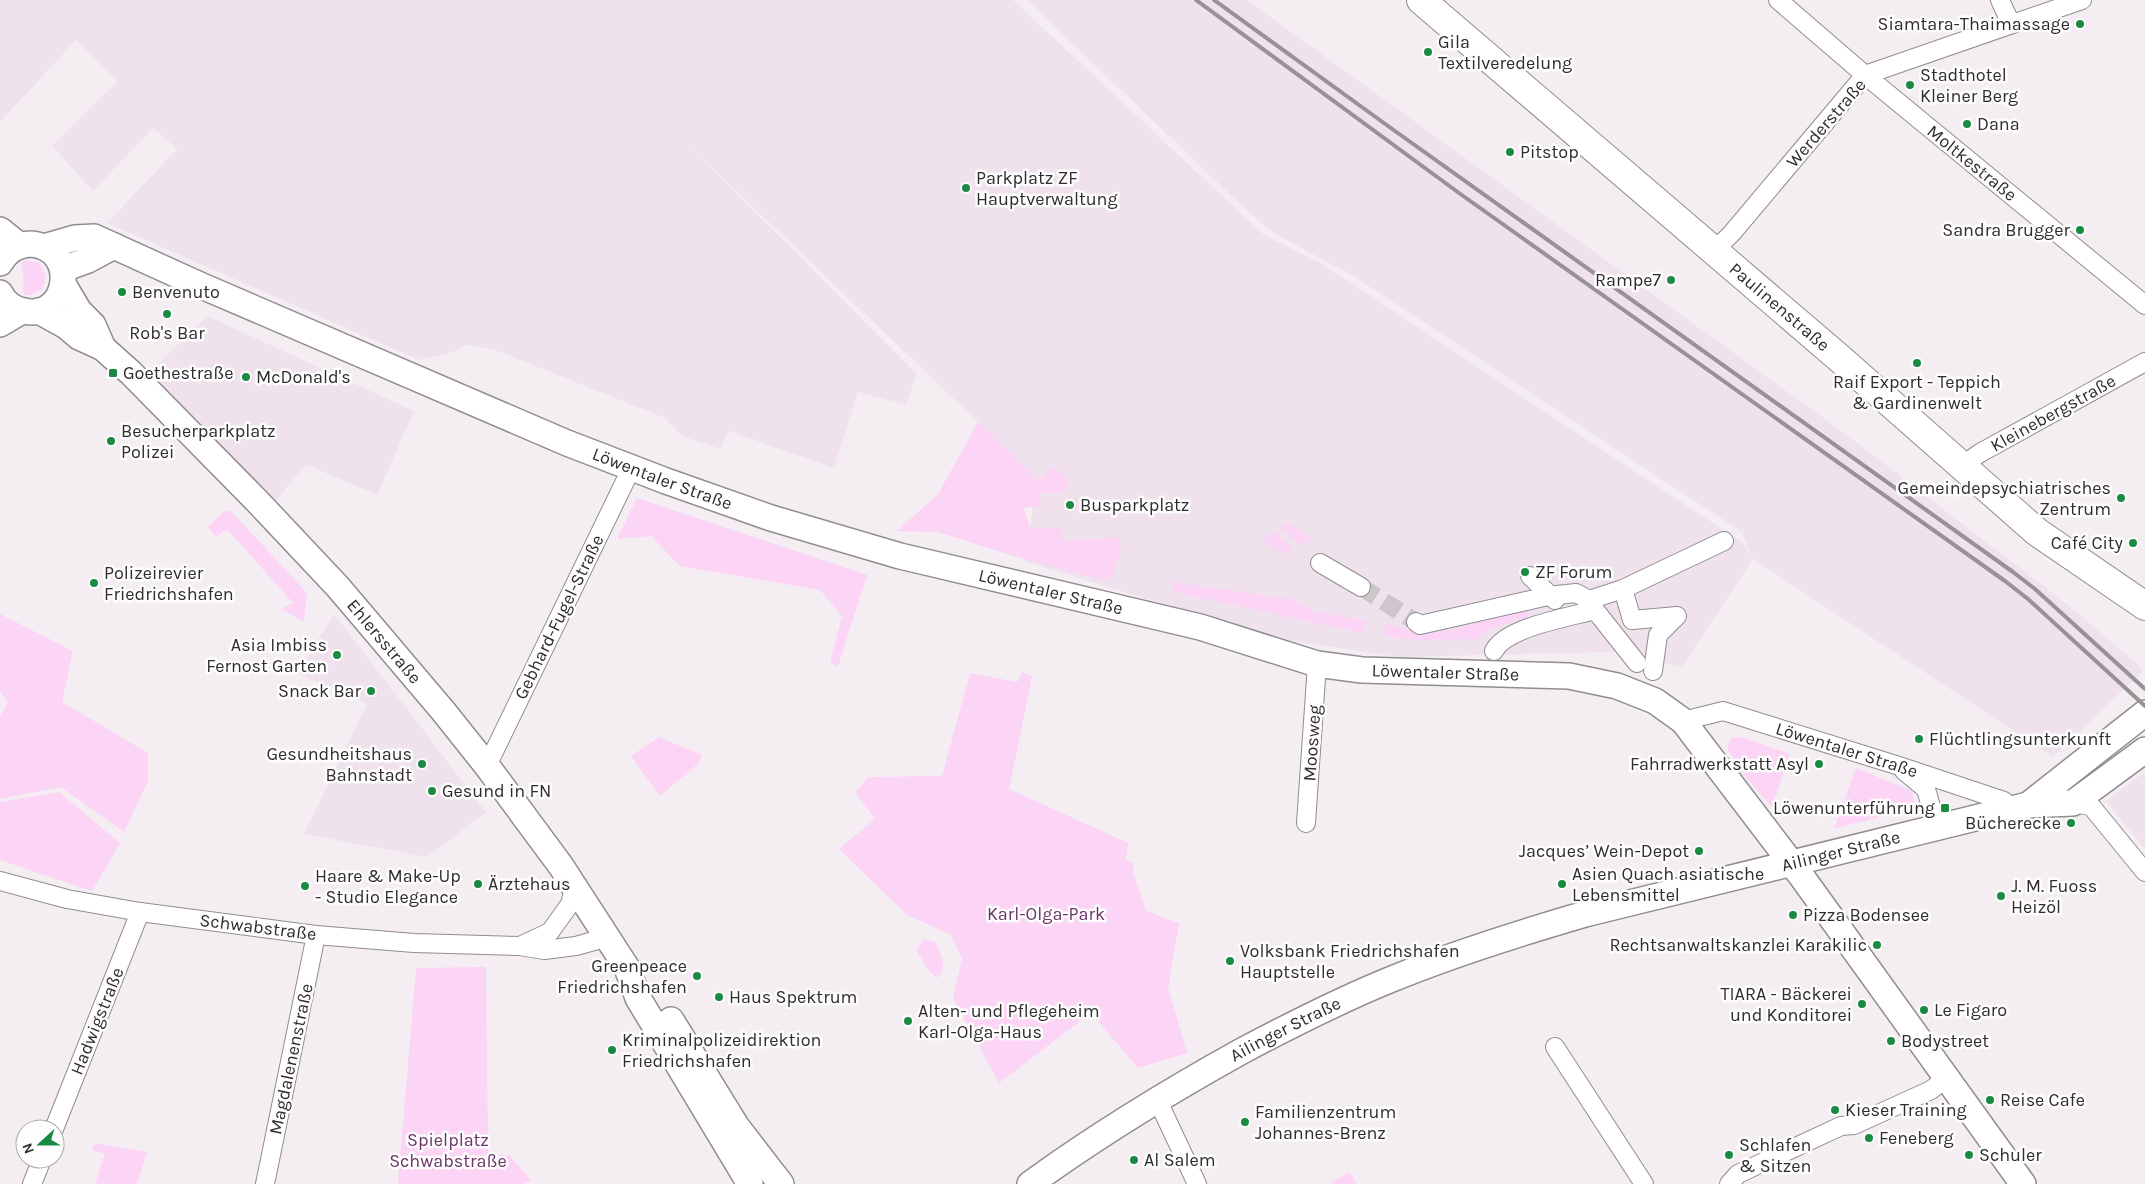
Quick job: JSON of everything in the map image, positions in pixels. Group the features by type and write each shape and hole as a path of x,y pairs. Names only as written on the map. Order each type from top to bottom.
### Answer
{"main road":[{"name":"Paulinenstraße","path":"1421,0 1963,465 2037,532 2145,606"}],"street":[{"name":"Moltkestraße","path":"1778,0 1865,75 2145,305"},
{"path":"2000,0 2011,24"},
{"name":"Werderstraße","path":"1714,251 1732,233 1865,75 2082,0"},
{"path":"0,230 5,257 28,244 44,247"},
{"name":"Löwentaler Straße","path":"44,247 74,238 94,237 479,406 631,469 771,518 900,556 1200,627 1317,664 1362,670 1569,676 1617,686 1655,701 1683,721 1722,711 1896,765 2004,801 2019,808"},
{"path":"0,324 55,301 63,277 88,260 114,246"},
{"name":"Ehlersstraße","path":"44,247 52,252 79,311 93,325 103,348"},
{"name":"Ehlersstraße","path":"0,293 7,303 66,326 79,337 103,348 251,494 338,587 415,676 487,766 575,886 627,968 638,998 750,1184"},
{"name":"Kleinebergstraße","path":"1963,465 2145,362"},
{"name":"Gebhard-Fugel-Straße","path":"487,766 631,469"},
{"path":"1416,622 1420,625 1576,593 1589,600 1623,588 1724,541"},
{"path":"1320,563 1361,587"},
{"path":"1530,576 1552,598"},
{"path":"1623,588 1632,620 1677,616 1658,634 1653,671"},
{"path":"1494,651 1497,645 1524,629 1595,610 1636,663"},
{"name":"Moosweg","path":"1306,823 1317,664"},
{"name":"Ailinger Straße","path":"2019,808 2145,713"},
{"path":"1683,721 1791,863 2023,1184"},
{"path":"2073,802 2145,750"},
{"path":"1896,765 1926,789 1937,828"},
{"path":"2073,802 2091,806 2145,872"},
{"name":"Ailinger Straße","path":"1030,1184 1118,1122 1318,1011 1447,958 1515,934 1585,914 2019,808 2073,802"},
{"name":"Schwabstraße","path":"0,881 67,899 140,912 316,935 414,943 520,946 544,950 576,946 608,937"},
{"name":"Schwabstraße","path":"520,946 550,932 570,904 575,886"},
{"name":"Hadwigstraße","path":"58,1119 140,912"},
{"name":"Magdalenenstraße","path":"265,1184 316,935"},
{"name":"Ehlersstraße","path":"627,968 651,988 737,1127 781,1184"},
{"path":"1556,1047 1644,1184"},
{"path":"1729,1184 1738,1174 1840,1126 1854,1125 1930,1090 1946,1078"},
{"path":"1157,1099 1197,1184"},
{"path":"32,1184 38,1169"}],"shaded area":[{"path":"0,0 1013,0 1264,235 1319,262 1743,543 1751,556 1742,532 1355,277 1272,232 1240,204 1027,0 1247,0 1851,438 2068,605 2144,670 2053,757 1753,559 1682,667 1616,652 1399,657 1271,638 1024,561 1038,479 684,141 917,374 906,405 858,392 834,468 728,431 721,449 682,436 665,418 493,349 468,345 447,354 419,360 107,223 177,149 153,128 93,191 52,146 118,81 76,40 0,122"},
{"path":"207,316 414,411 377,495 307,465 304,466 275,502 148,374"},
{"path":"334,614 486,812 427,857 304,834 367,704 298,674"},
{"path":"2145,772 2145,849 2106,801"}],"green space":[{"path":"22,261 39,263 46,275 43,288 31,295 24,295"},
{"path":"978,422 1039,480 1054,466 1071,482 1060,493 1040,493 1041,506 1024,508 1030,528 1061,528 1064,541 1119,537 1121,545 1114,575 1102,580 1013,556 938,532 897,531 938,494"},
{"path":"637,498 867,575 838,666 830,663 842,616 820,590 680,566 651,536 617,539"},
{"path":"230,510 307,593 304,622 281,609 293,603 229,531 224,531 216,537 208,527 222,513"},
{"path":"1289,522 1313,540 1299,545 1280,528"},
{"path":"1274,531 1294,549 1281,554 1262,541"},
{"path":"1172,582 1296,600 1313,611 1366,621 1363,633 1173,592"},
{"path":"1530,609 1528,617 1487,629 1477,639 1413,640 1384,635 1386,624 1411,629 1454,629"},
{"path":"0,614 73,651 62,702 148,753 148,781 124,832 61,787 0,799 0,716 8,703 0,691"},
{"name":"Karl-Olga-Park","path":"1022,672 1032,676 1009,789 1128,843 1126,859 1134,864 1133,872 1146,911 1179,923 1168,988 1187,1053 1138,1068 1091,1013 999,1083 953,998 962,958 950,934 907,915 839,849 875,819 855,793 868,777 942,776 970,673 1017,682"},
{"path":"659,737 702,755 699,763 660,796 631,756"},
{"path":"1733,737 1744,738 1790,754 1772,807 1747,778 1730,753 1728,744"},
{"path":"1856,768 1912,791 1914,804 1905,810 1834,829"},
{"path":"59,792 120,843 92,891 0,860 0,802"},
{"path":"924,939 935,942 943,960 942,974 936,978 916,950"},
{"name":"Spielplatz Schwabstraße","path":"483,965 486,967 488,1152 510,1156 531,1180 523,1184 398,1184 416,968 481,967"},
{"path":"94,1143 147,1152 137,1184 95,1184 105,1154 92,1150"},
{"path":"1350,1172 1357,1184 1333,1184 1332,1182"}],"tunnel":[{"path":"1361,587 1416,622"}],"railway":[{"path":"1196,0 1459,193 2005,581 2028,599 2145,706"},
{"path":"1214,0 2013,572 2035,589 2145,689"}],"place":[{"name":"Siamtara-Thaimassage","path":"2080,24"},
{"name":"Gila Textilveredelung","path":"1428,52"},
{"name":"Stadthotel Kleiner Berg","path":"1910,85"},
{"name":"Dana","path":"1967,124"},
{"name":"Pitstop","path":"1510,152"},
{"name":"Parkplatz ZF Hauptverwaltung","path":"966,188"},
{"name":"Sandra Brugger","path":"2080,230"},
{"name":"Rampe7","path":"1671,280"},
{"name":"Benvenuto","path":"122,292"},
{"name":"Rob's Bar","path":"167,314"},
{"name":"Raif Export - Teppich & Gardinenwelt","path":"1917,363"},
{"name":"Goethestraße","path":"113,373"},
{"name":"McDonald's","path":"246,377"},
{"name":"Besucherparkplatz Polizei","path":"111,441"},
{"name":"Gemeindepsychiatrisches Zentrum","path":"2121,498"},
{"name":"Busparkplatz","path":"1070,505"},
{"name":"Café City","path":"2133,543"},
{"name":"ZF Forum","path":"1525,572"},
{"name":"Polizeirevier Friedrichshafen","path":"94,583"},
{"name":"Asia Imbiss Fernost Garten","path":"337,655"},
{"name":"Snack Bar","path":"371,691"},
{"name":"Flüchtlingsunterkunft","path":"1919,739"},
{"name":"Gesundheitshaus Bahnstadt","path":"422,764"},
{"name":"Fahrradwerkstatt Asyl","path":"1819,764"},
{"name":"Gesund in FN","path":"432,791"},
{"name":"Löwenunterführung","path":"1945,808"},
{"name":"Bücherecke","path":"2071,823"},
{"name":"Jacques’ Wein-Depot","path":"1699,851"},
{"name":"Ärztehaus","path":"478,884"},
{"name":"Asien Quach asiatische Lebensmittel","path":"1562,884"},
{"name":"Haare & Make-Up - Studio Elegance","path":"305,886"},
{"name":"J. M. Fuoss Heizöl","path":"2001,896"},
{"name":"Pizza Bodensee","path":"1793,915"},
{"name":"Rechtsanwaltskanzlei Karakilic","path":"1877,945"},
{"name":"Volksbank Friedrichshafen Hauptstelle","path":"1230,961"},
{"name":"Greenpeace Friedrichshafen","path":"697,976"},
{"name":"Haus Spektrum","path":"719,997"},
{"name":"TIARA - Bäckerei und Konditorei","path":"1862,1004"},
{"name":"Le Figaro","path":"1924,1010"},
{"name":"Alten- und Pflegeheim Karl-Olga-Haus","path":"908,1021"},
{"name":"Bodystreet","path":"1891,1041"},
{"name":"Kriminalpolizeidirektion Friedrichshafen","path":"612,1050"},
{"name":"Reise Cafe","path":"1990,1100"},
{"name":"Kieser Training","path":"1835,1110"},
{"name":"Familienzentrum Johannes-Brenz","path":"1245,1122"},
{"name":"Feneberg","path":"1869,1138"},
{"name":"Schlafen & Sitzen","path":"1729,1155"},
{"name":"Schuler","path":"1969,1155"},
{"name":"Al Salem","path":"1134,1160"}]}
